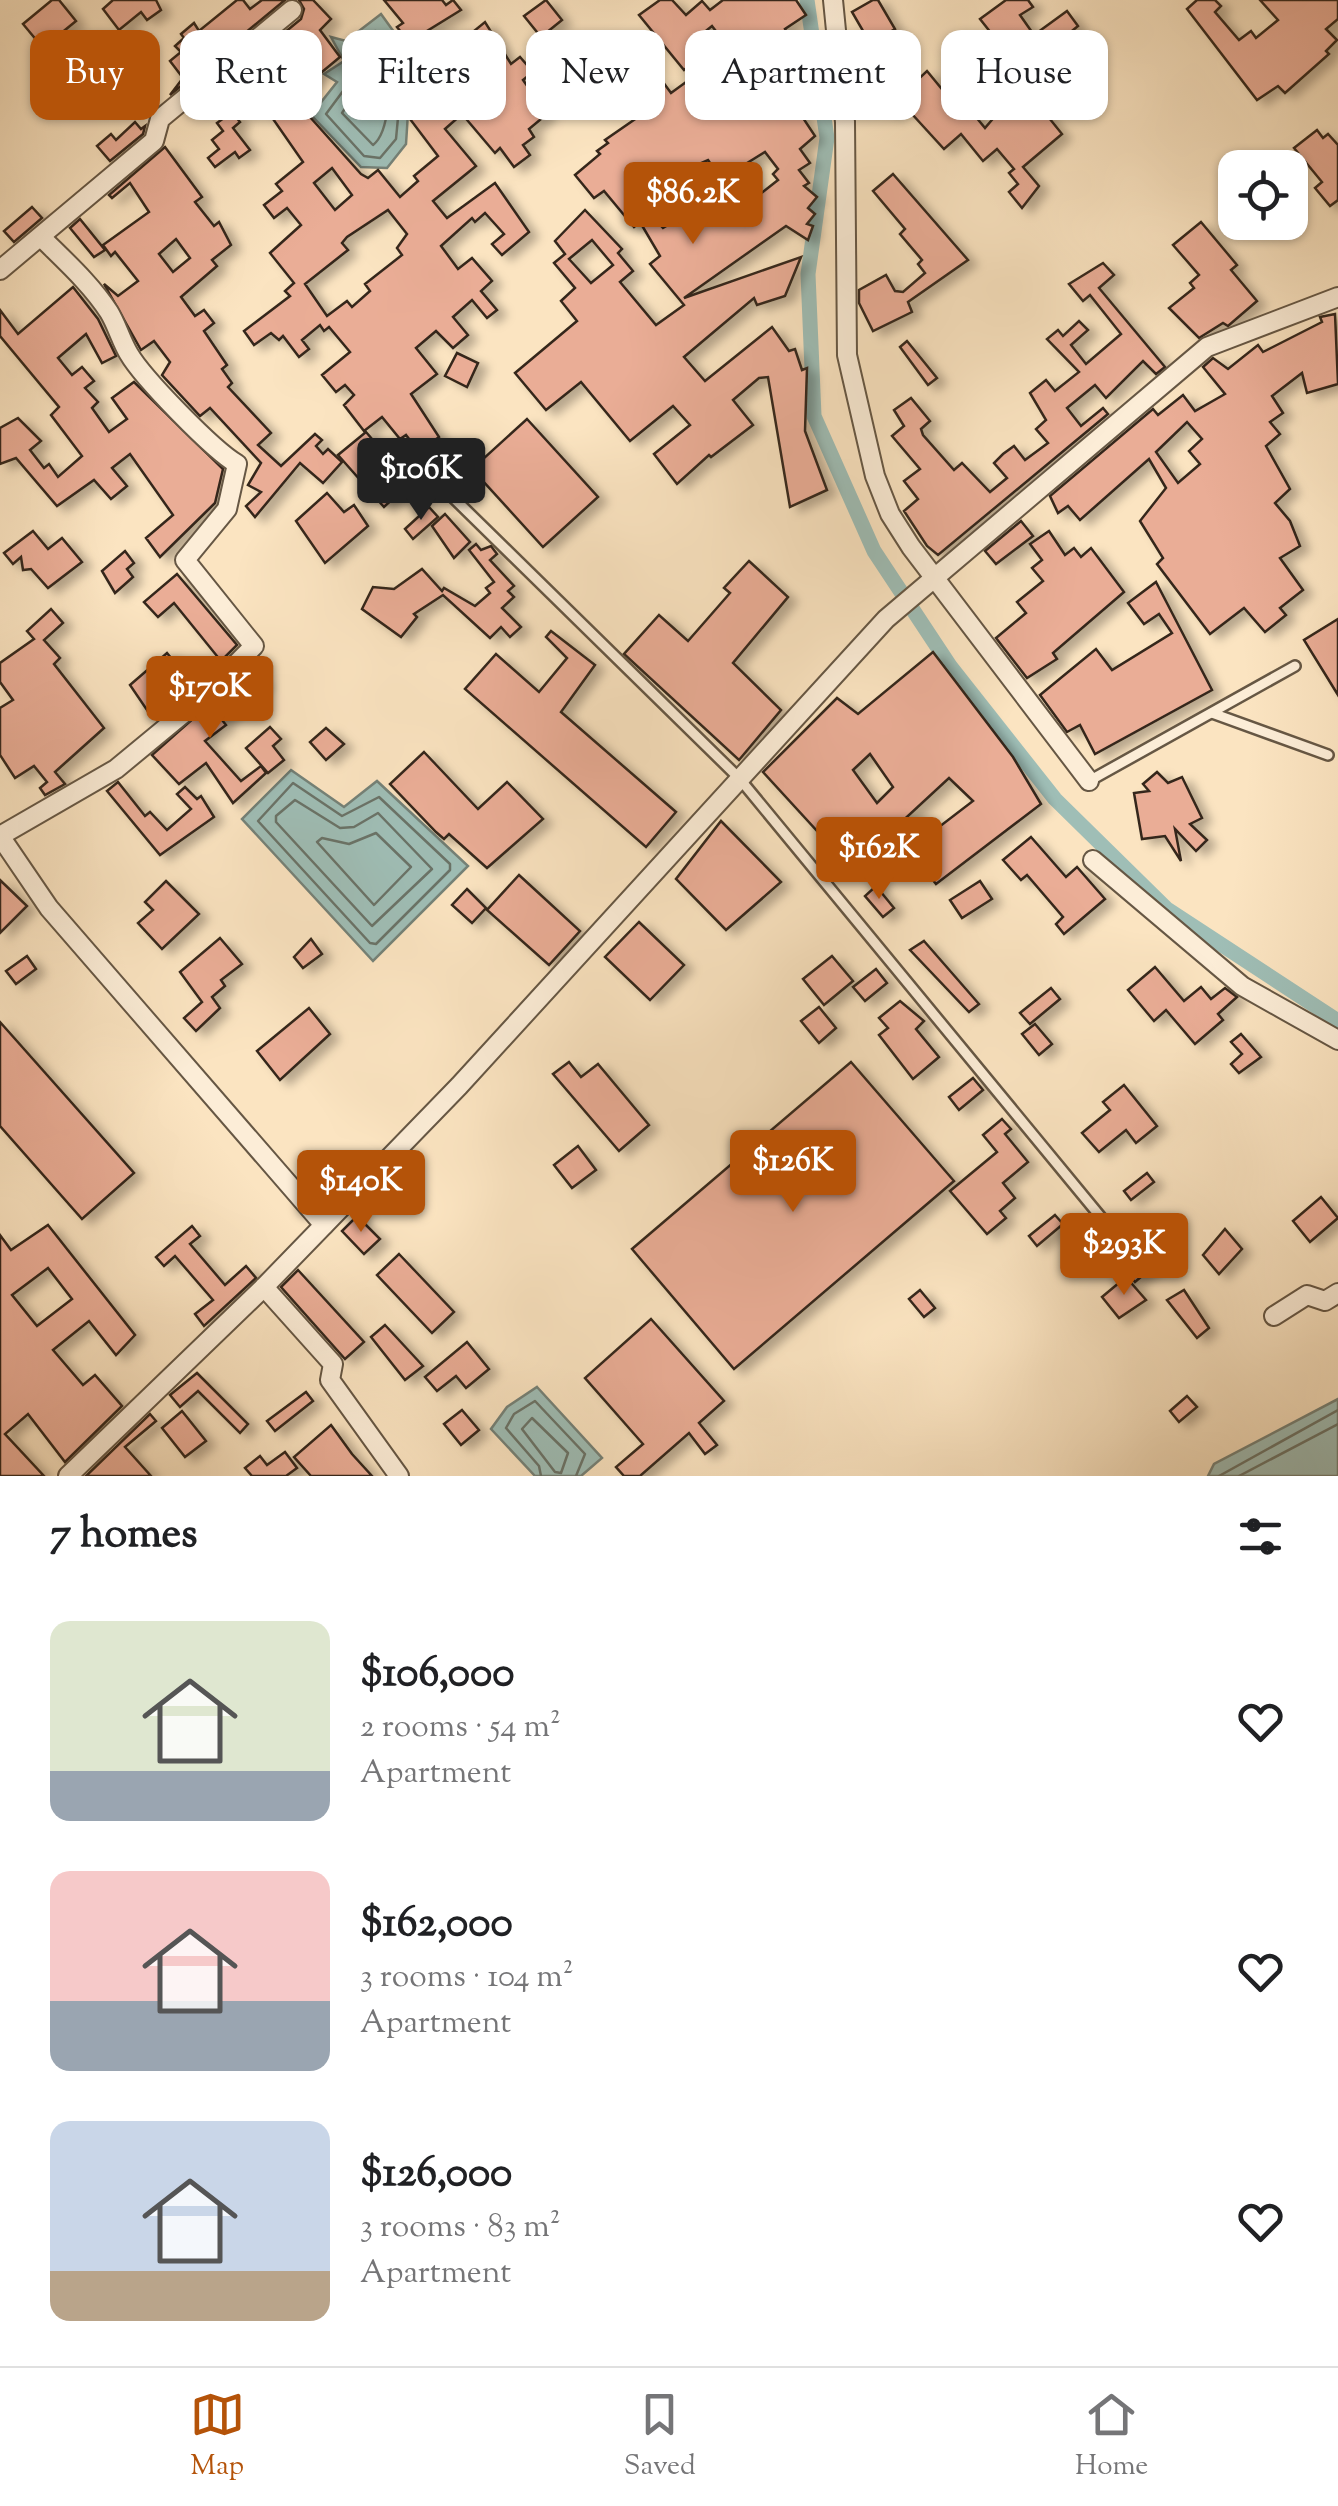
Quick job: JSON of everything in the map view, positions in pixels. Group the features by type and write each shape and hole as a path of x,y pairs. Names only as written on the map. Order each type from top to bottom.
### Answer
{"street":[{"path":"833,0 845,122 847,355 875,476 890,514 929,582 1089,781"},
{"path":"0,270 154,141 160,119 292,10"},
{"path":"40,237 109,312 129,354 150,384 220,454 237,464 228,509 185,560 254,646 202,698 116,769 0,836 49,908 324,1225"},
{"path":"68,1476 324,1225 634,898 886,619 1207,347 1338,297"},
{"path":"1093,860 1242,986 1338,1040"},
{"path":"264,1287 333,1364 330,1380 399,1476"},
{"path":"1274,1316 1307,1295 1325,1301 1338,1293"}],"lane":[{"path":"424,469 739,778 1104,1221"},
{"path":"1089,781 1294,666"},
{"path":"1212,713 1328,755"}],"water":[{"path":"381,14 393,30 360,30"},
{"path":"331,37 342,40 342,57"},
{"path":"342,62 342,120 408,120 406,144 387,168 361,167 316,120 322,120 322,101 337,82 324,74"},
{"path":"291,770 344,807 377,781 468,866 373,961 242,819"},
{"path":"537,1387 602,1458 581,1476 535,1476 491,1429 507,1407"},
{"path":"1338,1399 1338,1476 1208,1476 1214,1464"}],"building":[{"path":"52,0 59,0 76,21 65,30 30,32 23,24"},
{"path":"113,0 156,0 161,10 147,20 141,12 119,30 103,9"},
{"path":"237,0 243,0 250,9 262,0 285,0 249,30 200,30"},
{"path":"299,0 313,0 331,19 320,30 288,30 301,19 304,9"},
{"path":"384,0 442,0 446,5 453,0 461,10 428,30 399,30 397,27 403,23"},
{"path":"546,0 562,20 550,30 535,30 524,16"},
{"path":"660,0 672,0 686,15 702,1 710,10 723,0 796,0 806,15 786,30 715,30 712,26 707,30 685,30 684,70 665,47 665,30 651,30 639,15"},
{"path":"878,0 895,29 862,30 852,12"},
{"path":"1006,0 1028,0 1033,7 1020,15 1030,30 989,30 980,19"},
{"path":"1197,0 1215,0 1221,6 1215,12 1239,40 1251,31 1256,38 1278,20 1260,0 1338,0 1338,19 1326,29 1337,40 1326,51 1329,54 1285,93 1278,86 1257,100 1187,9"},
{"path":"1067,11 1078,26 1073,30 1041,30"},
{"path":"322,33 340,57 322,72"},
{"path":"180,53 180,74 170,61"},
{"path":"506,56 511,64 520,57 526,64 526,120 540,120 529,129 534,137 523,145 530,155 514,167 500,148 495,153 467,120 506,120"},
{"path":"927,71 941,88 941,120 978,120 985,128 992,120 1051,120 1062,134 1023,167 1039,186 1022,208 1009,192 1018,184 1009,173 1014,169 997,149 983,161 961,134 944,149 917,120 921,120 921,77"},
{"path":"685,83 685,120 804,120 815,136 800,149 810,163 799,170 809,183 804,186 817,197 808,208 815,214 807,224 813,226 808,240 786,226 684,298 801,257 785,296 757,305 754,298 684,357 705,381 772,327 789,351 795,349 802,370 807,368 805,431 827,490 790,507 768,377 759,378 733,400 753,425 709,455 677,484 654,454 690,425 673,406 630,441 581,382 546,410 515,373 577,321 561,301 575,288 554,263 565,254 555,241 585,210 622,249 618,253 633,271 620,282 656,325 684,305 650,264 660,256 640,222 634,227 604,191 594,198 575,175 600,154 597,151 608,143 605,140 634,120 665,120 665,85 671,93","holes":["765,152 778,169 773,174 778,180 759,195 739,168","708,160 723,182 689,205 688,213 663,228 640,202 667,178","592,240 613,265 591,283 569,259"]},
{"path":"238,120 233,128 250,150 239,158 235,152 215,167 208,158 219,149 212,140 223,131 217,123"},
{"path":"274,120 313,120 361,174 368,178 378,170 400,197 418,181 414,176 438,156 411,120 455,120 445,129 476,166 433,201 447,218 495,183 529,232 502,255 492,244 504,234 485,213 475,222 472,218 441,246 458,269 472,258 492,281 481,291 497,310 487,318 472,300 453,317 468,335 453,348 436,331 416,348 437,374 411,394 439,437 419,452 406,435 400,439 382,417 364,431 344,405 354,395 345,385 336,392 322,375 350,352 329,327 324,331 320,325 302,340 309,349 299,357 283,336 279,340 271,333 254,345 244,331 290,296 285,291 294,283 270,253 301,225 287,208 274,218 264,205 282,191 276,184 303,162","holes":["332,168 352,195 335,210 314,183","388,210 407,234 397,248 402,255 365,284 370,291 352,307 347,301 327,316 305,284 348,250 342,243 347,237"]},
{"path":"135,122 141,129 145,126 143,134 110,161 97,146 111,134 116,140"},
{"path":"1317,130 1323,138 1328,134 1338,145 1338,200 1330,206 1315,188 1322,182 1308,165 1308,150 1294,148"},
{"path":"165,147 202,197 195,202 214,226 219,222 231,245 212,260 217,266 181,297 195,316 204,310 214,323 204,331 227,365 222,369 232,383 228,387 271,433 258,445 281,466 315,434 322,440 316,446 323,454 328,449 342,462 323,483 300,463 255,517 246,506 261,492 248,485 261,463 210,408 200,416 162,375 170,362 154,341 141,350 104,284 118,296 138,281 115,252 111,256 103,245 149,212 130,183 112,198 109,195","holes":["176,239 190,258 173,272 159,254"]},
{"path":"893,174 968,260 908,302 912,312 873,331 859,303 859,290 886,275 895,291 903,292 925,273 918,264 922,260 900,234 905,229 873,191"},
{"path":"32,207 42,218 14,242 4,231"},
{"path":"80,219 105,250 94,257 70,228"},
{"path":"1201,222 1237,265 1231,270 1257,301 1228,326 1223,323 1199,338 1169,308 1194,288 1190,283 1199,275 1173,245"},
{"path":"1103,263 1114,275 1099,288 1165,367 1156,374 1143,361 1106,398 1095,385 1067,408 1081,426 1103,408 1108,414 938,555 927,546 904,511 918,499 904,481 920,469 892,436 904,426 894,410 911,398 930,421 921,429 923,435 954,470 962,463 990,492 1007,478 994,463 1003,454 1014,446 1025,460 1048,443 1036,429 1046,420 1030,393 1046,380 1055,391 1079,372 1047,339 1058,330 1063,336 1079,321 1088,330 1071,345 1086,364 1121,334 1090,295 1083,301 1069,284"},
{"path":"73,287 98,319 116,356 102,363 86,334 58,358 72,375 82,367 94,381 85,388 98,402 92,408 109,432 127,419 112,398 134,382 223,469 215,503 160,557 146,538 173,515 130,454 112,468 127,486 111,499 94,480 57,506 16,458 0,464 0,428 18,418 41,441 30,450 44,468 49,464 58,477 82,456 51,415 59,407 0,336 0,310 18,334"},
{"path":"1335,314 1338,384 1307,393 1302,373 1272,396 1283,413 1270,422 1280,434 1266,446 1290,489 1275,503 1290,521 1300,546 1280,558 1303,590 1280,608 1286,615 1265,632 1244,608 1210,634 1157,564 1163,558 1140,521 1166,488 1149,459 1080,520 1068,506 1058,513 1050,496 1153,409 1158,415 1183,395 1195,411 1225,394 1203,367 1213,358 1228,369 1258,345 1263,352 1322,322 1320,317","holes":["1187,422 1202,439 1189,451 1200,464 1178,483 1156,452"]},
{"path":"907,341 937,378 928,385 900,347"},
{"path":"457,353 478,363 467,387 445,376"},
{"path":"527,419 598,497 543,547 472,469"},
{"path":"366,432 410,483 384,507 338,455"},
{"path":"327,493 344,512 354,505 368,526 325,563 296,521"},
{"path":"429,507 438,517 413,539 405,529"},
{"path":"445,514 470,542 454,558 432,526"},
{"path":"1021,521 1033,536 996,564 985,551"},
{"path":"33,531 48,549 62,538 82,562 48,588 31,569 23,570 21,557 13,564 4,553"},
{"path":"1049,531 1065,555 1074,548 1081,557 1091,548 1124,592 1053,653 1057,659 1027,678 996,638 1026,613 1017,602 1043,581 1032,568 1042,560 1030,544"},
{"path":"476,544 481,550 491,546 497,554 490,560 514,586 508,591 514,597 502,608 521,627 510,637 501,627 490,638 443,595 414,614 417,617 401,637 362,609 373,587 394,589 422,569 442,591 444,588 475,606 490,593 486,588 494,582 469,550"},
{"path":"125,551 134,563 127,569 133,577 115,593 102,571"},
{"path":"749,561 788,597 733,663 781,710 739,760 624,654 659,615 688,641 730,593 724,588"},
{"path":"177,574 237,645 221,661 174,603 158,617 144,602"},
{"path":"1156,582 1212,690 1095,754 1080,725 1067,732 1040,695 1096,649 1112,670 1172,633 1159,614 1144,624 1128,603"},
{"path":"51,609 63,623 44,640 60,658 54,664 104,728 55,772 65,784 45,795 40,788 47,782 34,766 15,778 0,755 0,708 13,700 0,682 0,663 34,639 27,631"},
{"path":"1338,619 1338,695 1304,640"},
{"path":"551,631 595,665 561,712 676,812 646,847 465,689 496,654 539,692 567,658 546,637"},
{"path":"933,652 1013,757 1041,804 936,884 909,850 973,801 949,778 868,853 847,828 829,844 763,772 837,698 858,714","holes":["870,754 893,787 877,803 853,770"]},
{"path":"167,653 195,687 174,705 168,697 149,713 130,685"},
{"path":"249,669 263,683 222,720 226,725 205,741 241,781 261,766 266,773 233,803 206,763 179,784 152,755"},
{"path":"270,727 281,739 273,746 284,760 268,773 246,748"},
{"path":"326,728 344,744 326,760 310,742"},
{"path":"424,752 478,809 507,782 543,819 487,868 449,834 444,839 390,784"},
{"path":"1157,772 1168,783 1182,777 1202,818 1190,824 1207,840 1196,851 1175,829 1181,861 1165,836 1142,839 1134,793 1149,791 1143,784"},
{"path":"118,782 145,816 150,812 167,830 191,809 177,794 185,787 197,799 201,796 214,817 160,855 107,791"},
{"path":"721,821 781,882 726,930 676,879"},
{"path":"1031,837 1066,877 1077,867 1105,899 1064,934 1056,924 1063,917 1027,875 1021,880 1003,860"},
{"path":"519,875 580,931 549,965 487,910"},
{"path":"0,880 27,906 0,933"},
{"path":"166,881 199,914 162,949 138,923 153,910 145,902"},
{"path":"980,881 992,899 962,918 950,900"},
{"path":"876,886 894,908 883,917 865,896"},
{"path":"467,889 486,908 472,923 452,905"},
{"path":"639,922 684,965 650,1000 605,957"},
{"path":"220,938 242,964 221,980 225,986 212,997 220,1008 196,1031 184,1018 202,1002 180,972"},
{"path":"311,939 322,954 303,968 294,957"},
{"path":"924,941 979,1004 969,1012 910,950"},
{"path":"27,956 36,969 16,984 6,971"},
{"path":"832,956 853,981 824,1005 803,979"},
{"path":"1155,967 1184,1001 1201,987 1211,999 1225,988 1237,997 1218,1014 1223,1020 1195,1044 1166,1010 1154,1021 1128,990"},
{"path":"876,969 887,983 865,1001 853,987"},
{"path":"1051,988 1060,999 1030,1024 1020,1013"},
{"path":"900,1001 924,1021 916,1029 939,1057 913,1079 879,1035 888,1028 879,1018"},
{"path":"819,1007 836,1028 819,1043 801,1021"},
{"path":"309,1008 330,1034 280,1080 257,1051"},
{"path":"0,1022 134,1173 82,1219 0,1126"},
{"path":"1035,1024 1052,1044 1039,1055 1022,1034"},
{"path":"1241,1034 1261,1057 1239,1073 1231,1064 1242,1054 1231,1042"},
{"path":"569,1062 581,1077 598,1064 649,1125 619,1151 553,1074"},
{"path":"851,1062 954,1181 734,1369 632,1249"},
{"path":"973,1078 983,1090 959,1110 949,1097"},
{"path":"1124,1085 1157,1126 1136,1143 1126,1130 1099,1152 1082,1133 1110,1110 1103,1102"},
{"path":"1002,1119 1011,1129 1005,1134 1028,1162 1003,1183 1015,1198 1000,1211 1006,1218 987,1234 950,1191 997,1152 983,1135"},
{"path":"578,1146 596,1170 572,1188 554,1165"},
{"path":"1147,1173 1154,1182 1131,1200 1124,1191"},
{"path":"1321,1197 1338,1218 1310,1242 1293,1221"},
{"path":"1055,1215 1063,1224 1037,1246 1029,1236"},
{"path":"357,1216 380,1239 364,1254 342,1231"},
{"path":"48,1225 135,1335 116,1355 89,1321 53,1350 83,1385 95,1375 122,1406 65,1462 28,1414 5,1434 44,1476 0,1476 0,1235 11,1250","holes":["48,1268 72,1299 37,1326 12,1295"]},
{"path":"192,1226 200,1236 190,1244 225,1285 246,1266 256,1278 204,1326 195,1314 213,1300 175,1256 164,1266 156,1257"},
{"path":"1225,1229 1242,1249 1219,1274 1203,1255"},
{"path":"1120,1232 1132,1244 1135,1241 1155,1265 1135,1282 1104,1246"},
{"path":"399,1254 454,1312 432,1333 377,1275"},
{"path":"298,1270 364,1342 345,1359 281,1287"},
{"path":"1126,1277 1146,1300 1119,1318 1102,1297"},
{"path":"920,1290 935,1308 924,1317 909,1299"},
{"path":"1184,1290 1209,1328 1197,1338 1167,1300"},
{"path":"651,1319 724,1401 699,1423 717,1445 705,1454 689,1433 640,1476 624,1476 616,1467 643,1444 585,1378"},
{"path":"385,1325 423,1366 405,1380 371,1337"},
{"path":"467,1342 489,1369 466,1388 456,1376 437,1391 425,1377"},
{"path":"197,1373 248,1424 240,1433 198,1391 180,1407 170,1395"},
{"path":"306,1392 313,1401 275,1431 267,1421"},
{"path":"1187,1396 1197,1407 1179,1422 1170,1411"},
{"path":"462,1410 479,1430 461,1445 444,1424"},
{"path":"182,1411 206,1441 185,1457 162,1428"},
{"path":"150,1414 156,1421 125,1447 151,1476 86,1476"},
{"path":"331,1425 372,1476 311,1476 294,1457"},
{"path":"285,1452 297,1468 286,1476 252,1476 245,1468 260,1456 267,1465"}],"waterway":[{"path":"807,0 827,138 808,274 814,416 874,551 950,666 1055,799 1167,909 1338,1021"}]}
